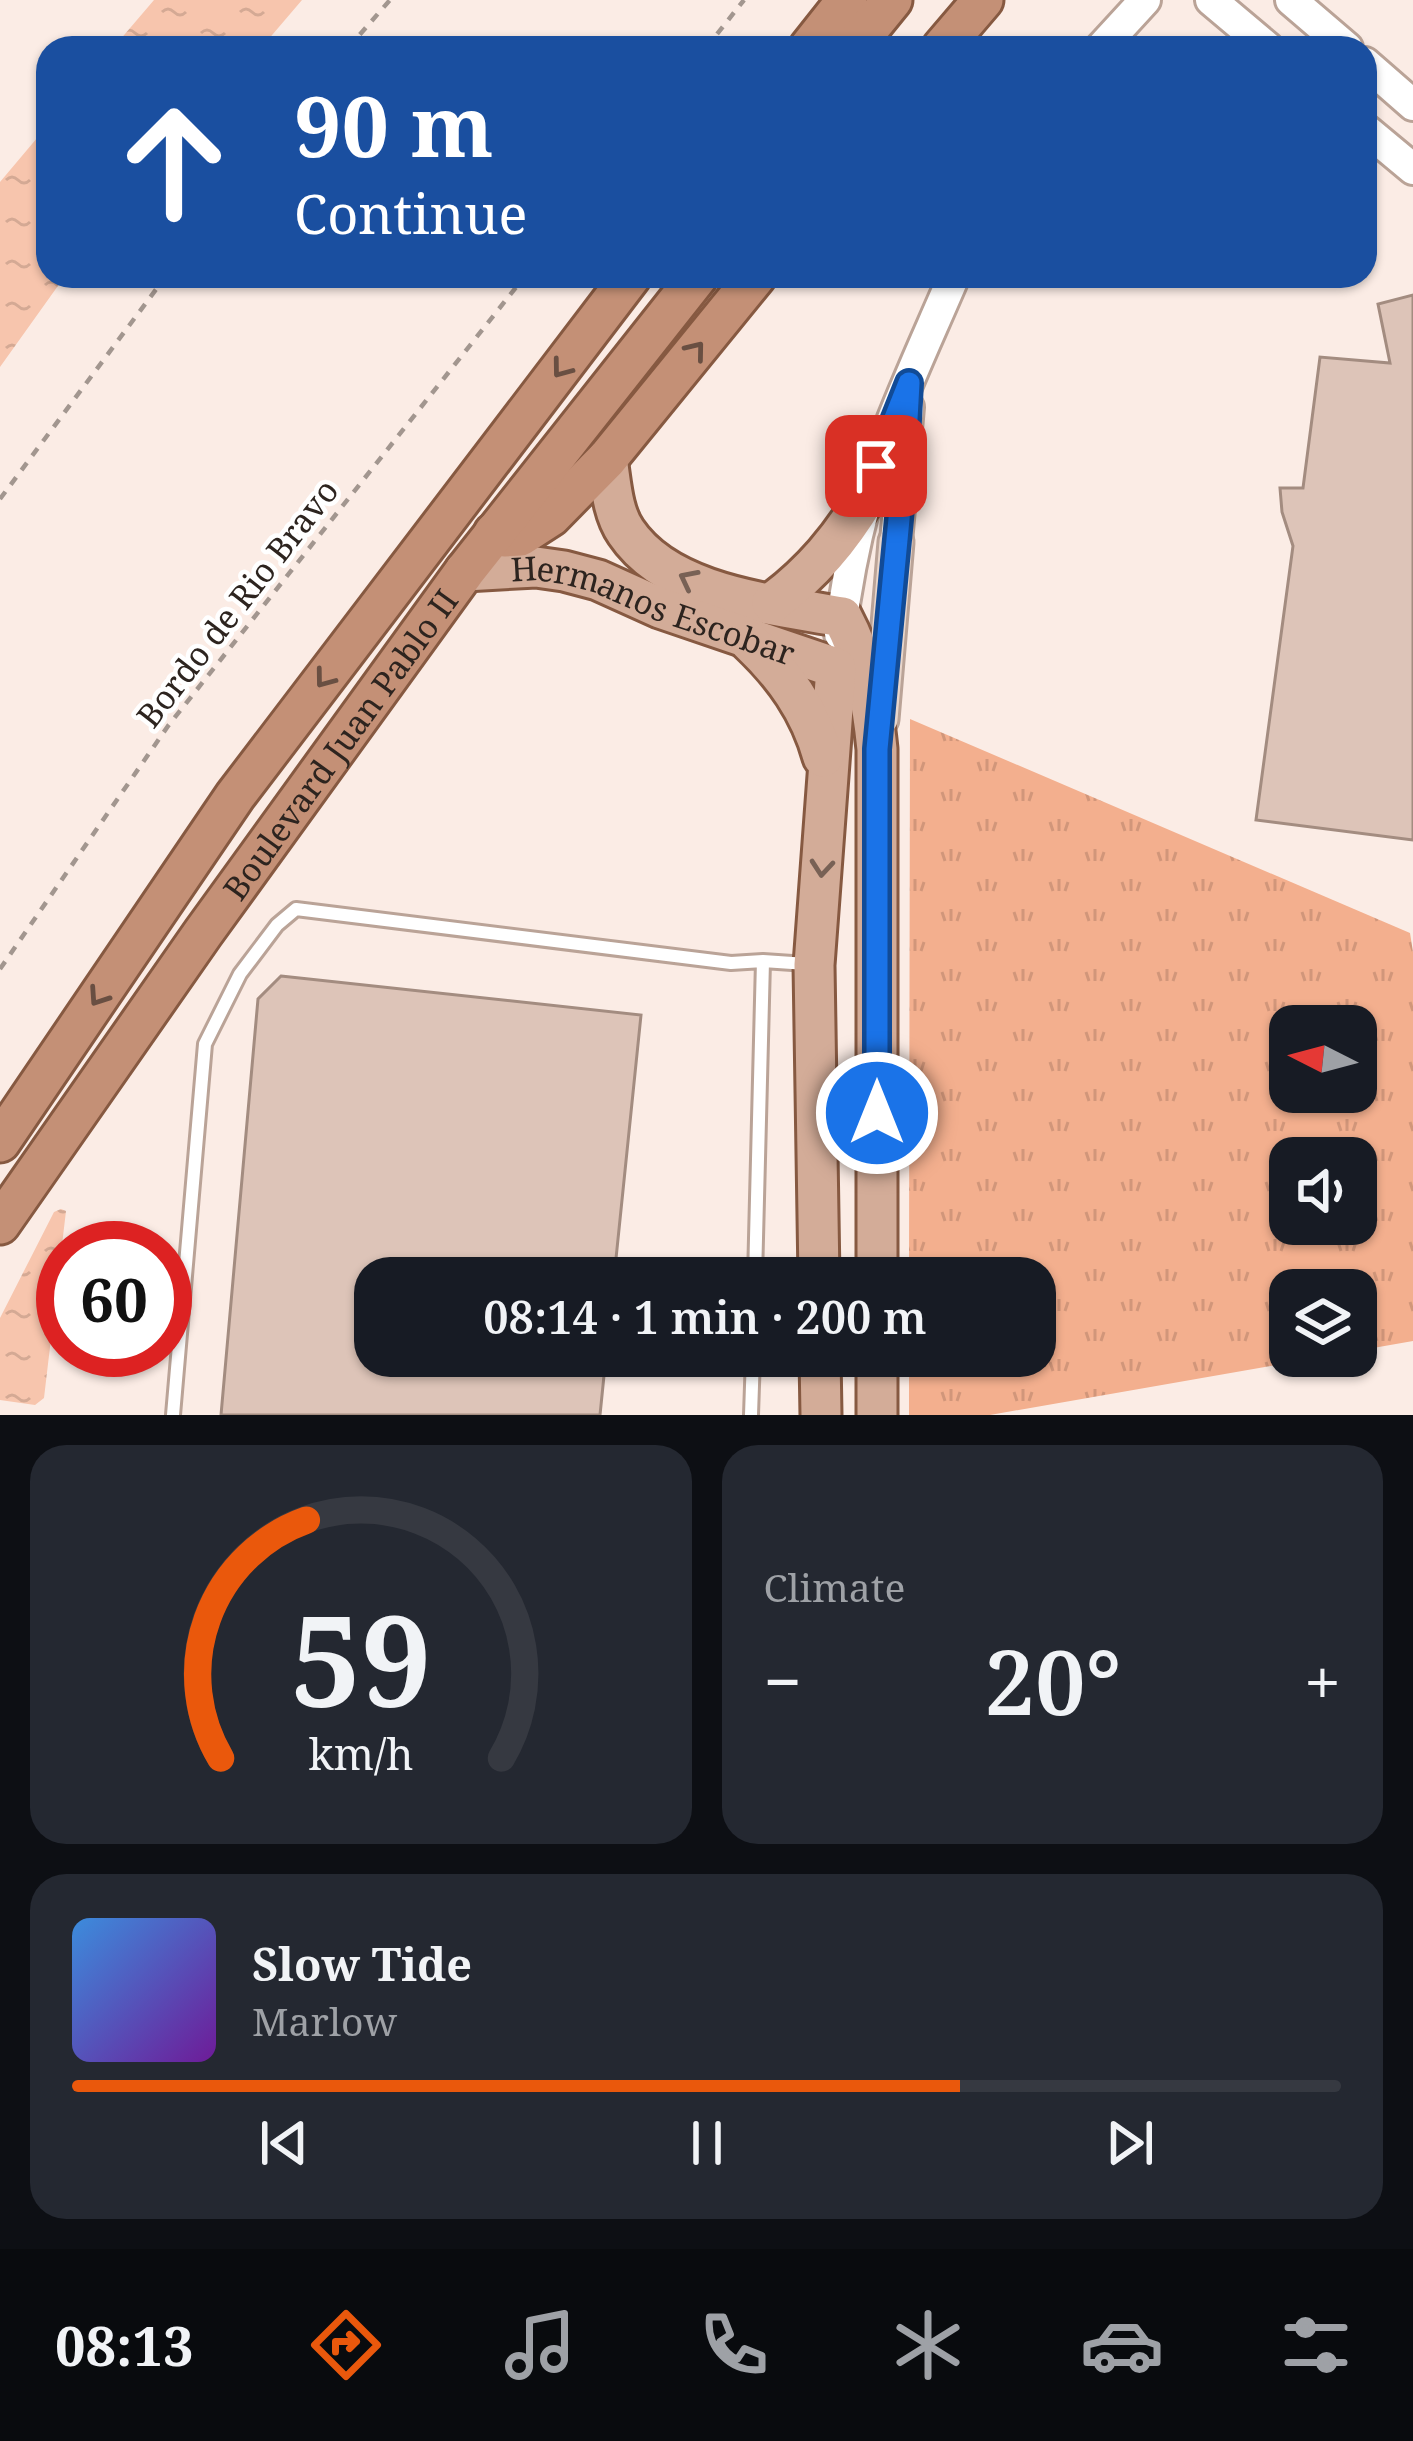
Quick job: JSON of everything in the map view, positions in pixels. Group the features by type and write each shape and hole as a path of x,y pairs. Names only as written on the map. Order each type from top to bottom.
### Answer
{"highway":[{"path":"818,36 847,0"},
{"path":"863,36 892,0"},
{"path":"890,36 918,0"},
{"path":"953,36 983,0"},
{"name":"Boulevard Juan Pablo II","path":"0,1142 235,796 623,288"},
{"name":"Boulevard Juan Pablo II","path":"0,1224 465,571 688,288"},
{"path":"494,533 520,536 551,516 607,459 746,288"}],"main road":[{"name":"Hermanos Escobar","path":"607,459 616,510 625,531 645,554 709,590 772,604 844,642"},
{"path":"772,604 836,544 867,495"},
{"path":"819,1257 814,965 844,642 873,610 896,542"},
{"path":"877,749 896,542"},
{"name":"Hermanos Escobar","path":"465,571 536,566 564,571 745,637 844,642"},
{"path":"745,637 791,687 808,716 830,781"},
{"path":"844,642 872,698 877,749 877,1257"},
{"path":"820,1377 820,1415"},
{"path":"877,1377 878,1415"}],"street":[{"path":"1106,36 1109,0"},
{"path":"1112,36 1145,0"},
{"path":"1211,0 1254,36"},
{"path":"1291,0 1333,36"},
{"path":"1377,74 1413,105"},
{"path":"1377,138 1413,169"},
{"name":"Hermanos Escobar","path":"844,642 867,495 949,288"},
{"name":"Hermanos Escobar","path":"896,542 909,383"}],"lane":[{"path":"173,1415 206,1044 240,974 296,909 731,963 814,965"},
{"path":"756,1257 763,962"},
{"path":"751,1415 752,1377"}],"path":[{"path":"358,36 390,0"},
{"path":"716,36 744,0"},
{"path":"0,499 157,288"},
{"name":"Bordo de Rio Bravo","path":"0,969 168,726 515,288"}],"green space":[{"path":"910,719 1410,933 1413,1341 1377,1347 1377,1269 1269,1269 1269,1366 990,1415 909,1415 909,1377 1056,1377 1056,1257 909,1257"}],"water":[{"path":"154,0 302,0 271,36 123,36"},
{"path":"36,139 36,288 56,288 0,367 0,182"},
{"path":"66,1211 65,1221 49,1221 54,1212"},
{"path":"36,1247 36,1377 46,1377 44,1398 35,1405 0,1400 0,1318"}],"building":[{"path":"1413,295 1413,840 1256,820 1293,546 1280,488 1303,488 1320,357 1390,363 1378,304"},
{"path":"281,976 641,1015 616,1257 354,1257 354,1377 604,1377 600,1415 221,1415 258,999"}],"route":[{"path":"876,466 909,383 877,749 877,1113"}]}
